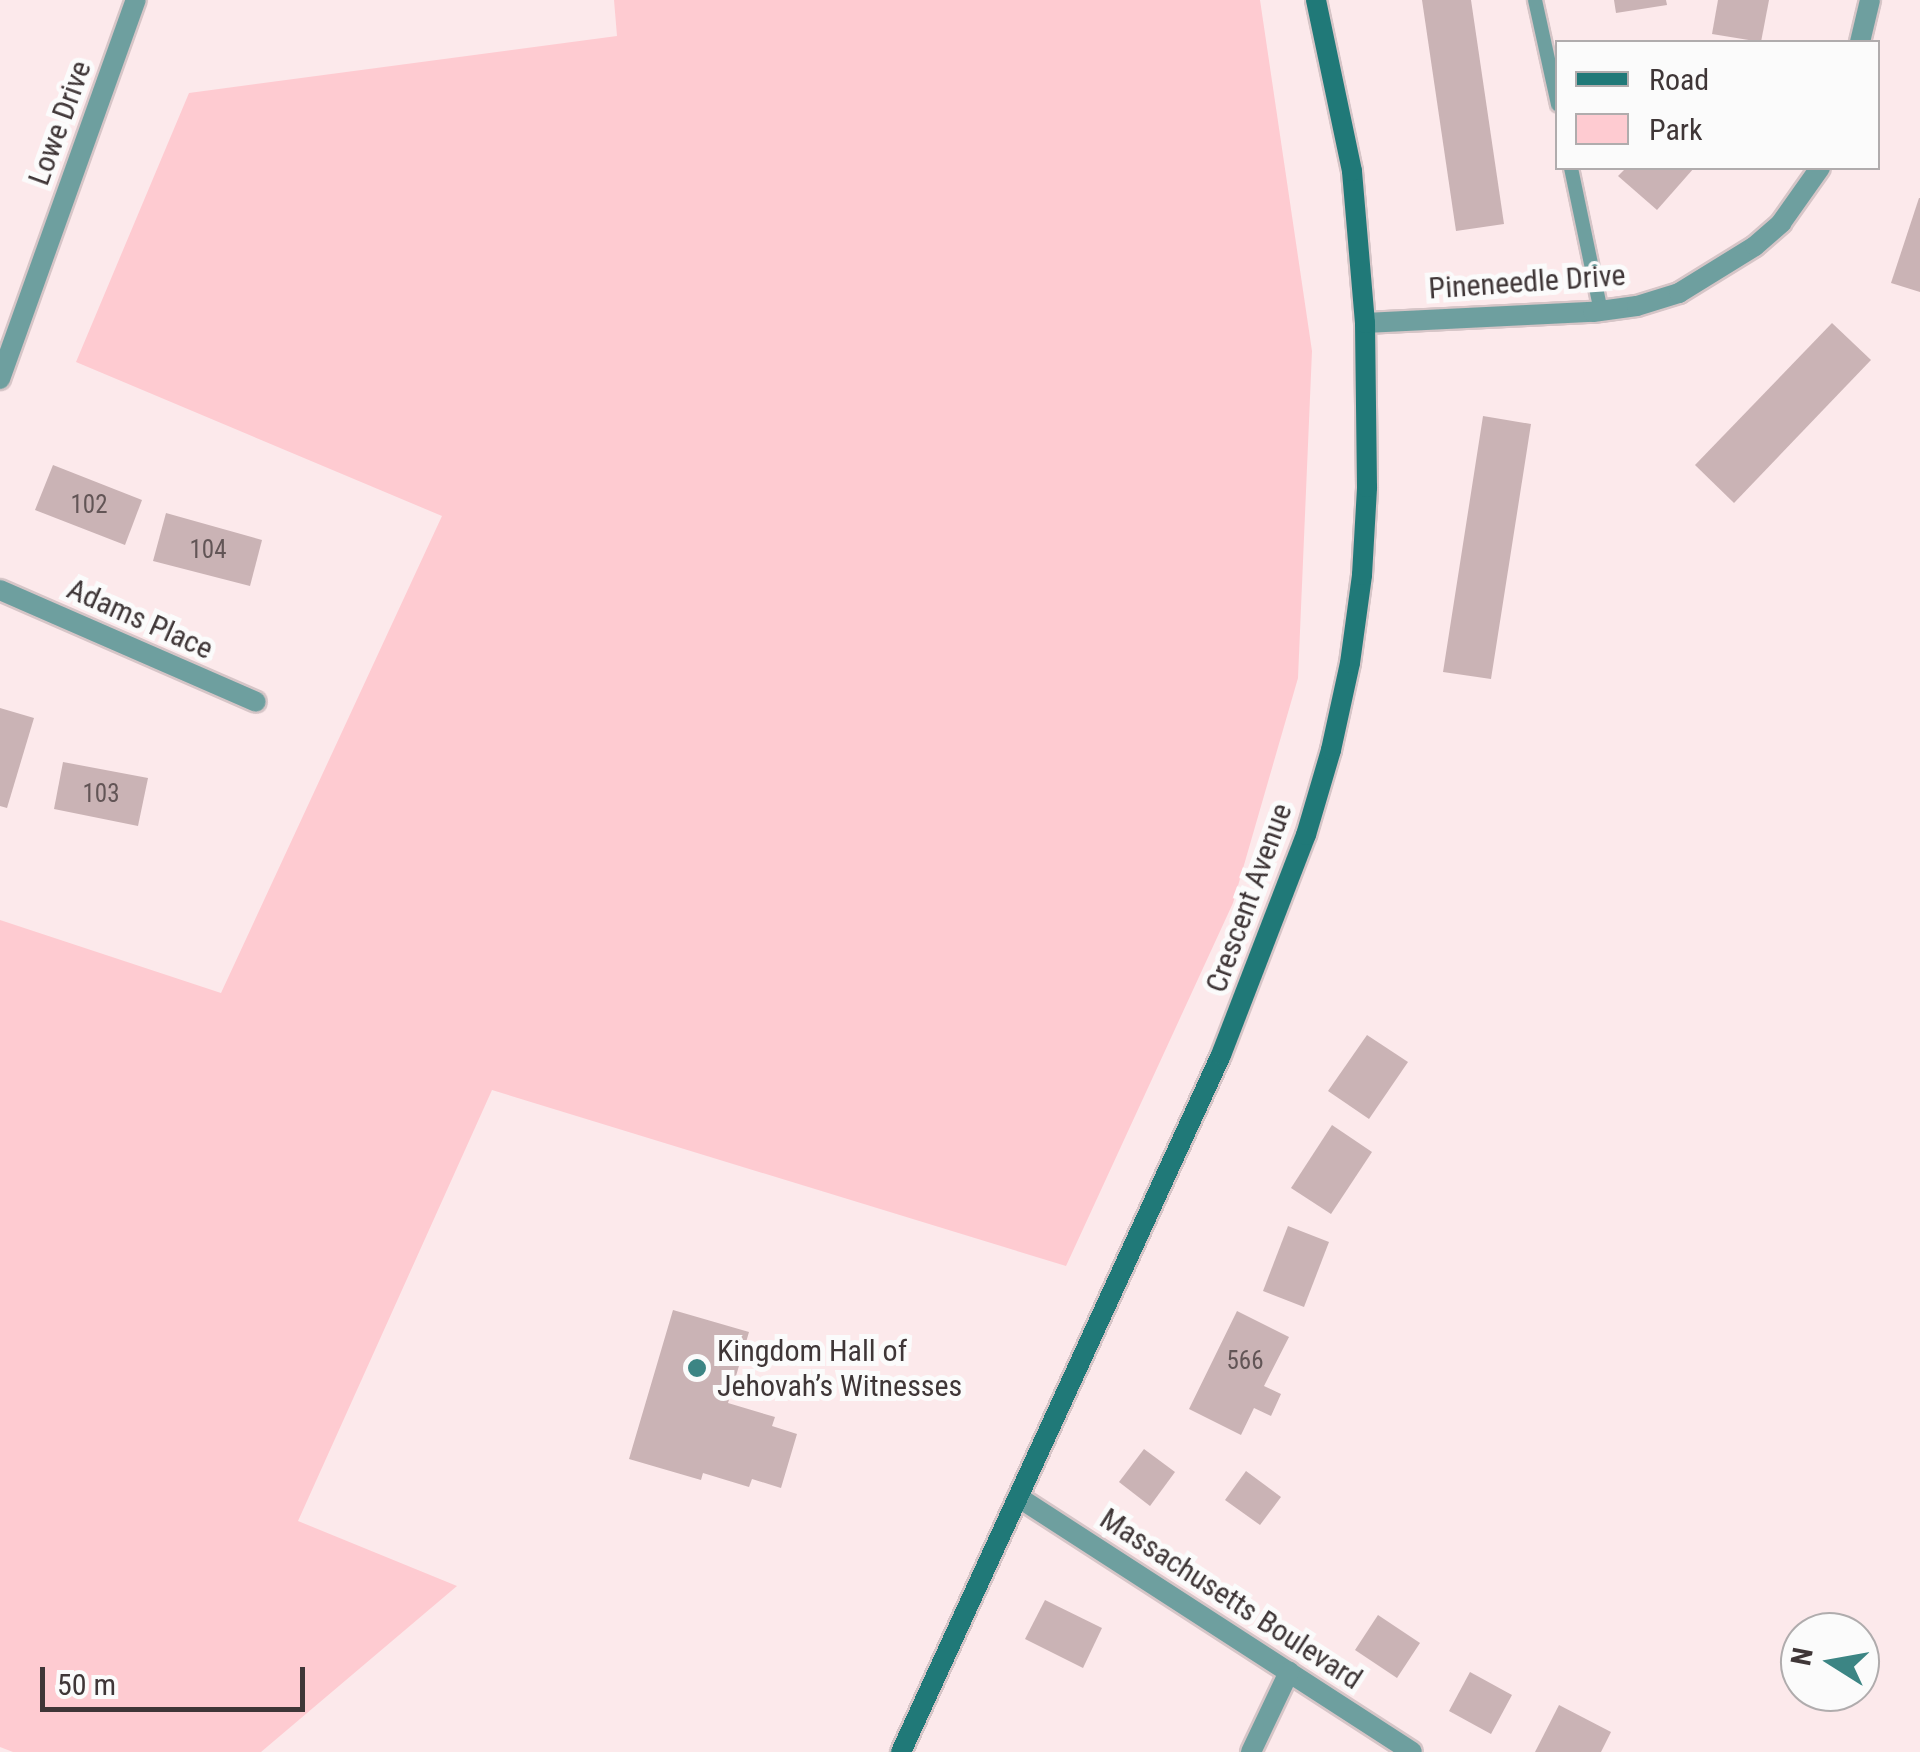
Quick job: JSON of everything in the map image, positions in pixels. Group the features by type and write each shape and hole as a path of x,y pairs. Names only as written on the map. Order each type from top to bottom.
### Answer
{"street":[{"name":"Lowe Drive","path":"0,379 136,0"},
{"name":"Crescent Avenue","path":"901,1752 1222,1055 1306,835 1331,750 1350,663 1362,575 1367,487 1365,323 1352,171 1316,0"},
{"path":"1860,40 1870,0"},
{"name":"Pineneedle Drive","path":"1365,323 1601,310 1679,292 1719,272 1781,223 1819,170"},
{"name":"Adams Place","path":"0,590 256,702"},
{"name":"Massachusetts Boulevard","path":"1018,1496 1412,1752"},
{"path":"1251,1752 1288,1672"}],"lane":[{"path":"1535,0 1555,92"},
{"path":"1571,170 1601,310"}],"green space":[{"path":"614,0 1260,0 1312,351 1298,678 1233,903 1066,1266 492,1090 298,1521 457,1586 261,1752 13,1752 0,1747 0,920 221,993 442,516 76,362 189,93 617,36"}],"building":[{"path":"1422,0 1471,0 1504,224 1456,231"},
{"path":"1614,0 1666,0 1667,5 1616,13"},
{"path":"1718,0 1769,0 1761,40 1712,34"},
{"path":"1624,170 1692,170 1657,210 1618,176"},
{"path":"1920,198 1920,292 1891,283"},
{"path":"1832,323 1871,360 1734,503 1695,465"},
{"path":"1483,416 1531,424 1491,679 1443,672"},
{"path":"53,465 142,500 125,545 35,510"},
{"path":"166,513 262,540 250,586 153,561"},
{"path":"0,708 34,718 7,808 0,806"},
{"path":"63,762 148,778 138,826 54,809"},
{"path":"1367,1035 1408,1062 1369,1119 1328,1091"},
{"path":"1332,1125 1372,1152 1331,1214 1291,1188"},
{"path":"1288,1226 1329,1242 1304,1307 1263,1291"},
{"name":"Kingdom Hall of Jehovah’s Witnesses","path":"673,1310 749,1332 728,1403 775,1417 772,1426 797,1434 781,1488 752,1479 749,1487 703,1473 701,1480 629,1459"},
{"path":"1237,1311 1289,1337 1264,1386 1281,1394 1271,1416 1254,1408 1241,1435 1189,1409"},
{"path":"1144,1449 1175,1472 1150,1506 1119,1482"},
{"path":"1246,1471 1281,1497 1260,1525 1225,1500"},
{"path":"1045,1600 1102,1628 1083,1668 1025,1639"},
{"path":"1378,1615 1420,1643 1397,1678 1355,1650"},
{"path":"1470,1672 1512,1695 1491,1734 1449,1711"},
{"path":"1559,1705 1611,1732 1601,1752 1535,1752"}],"place":[{"name":"Kingdom Hall of Jehovah’s Witnesses","path":"697,1368"}]}
